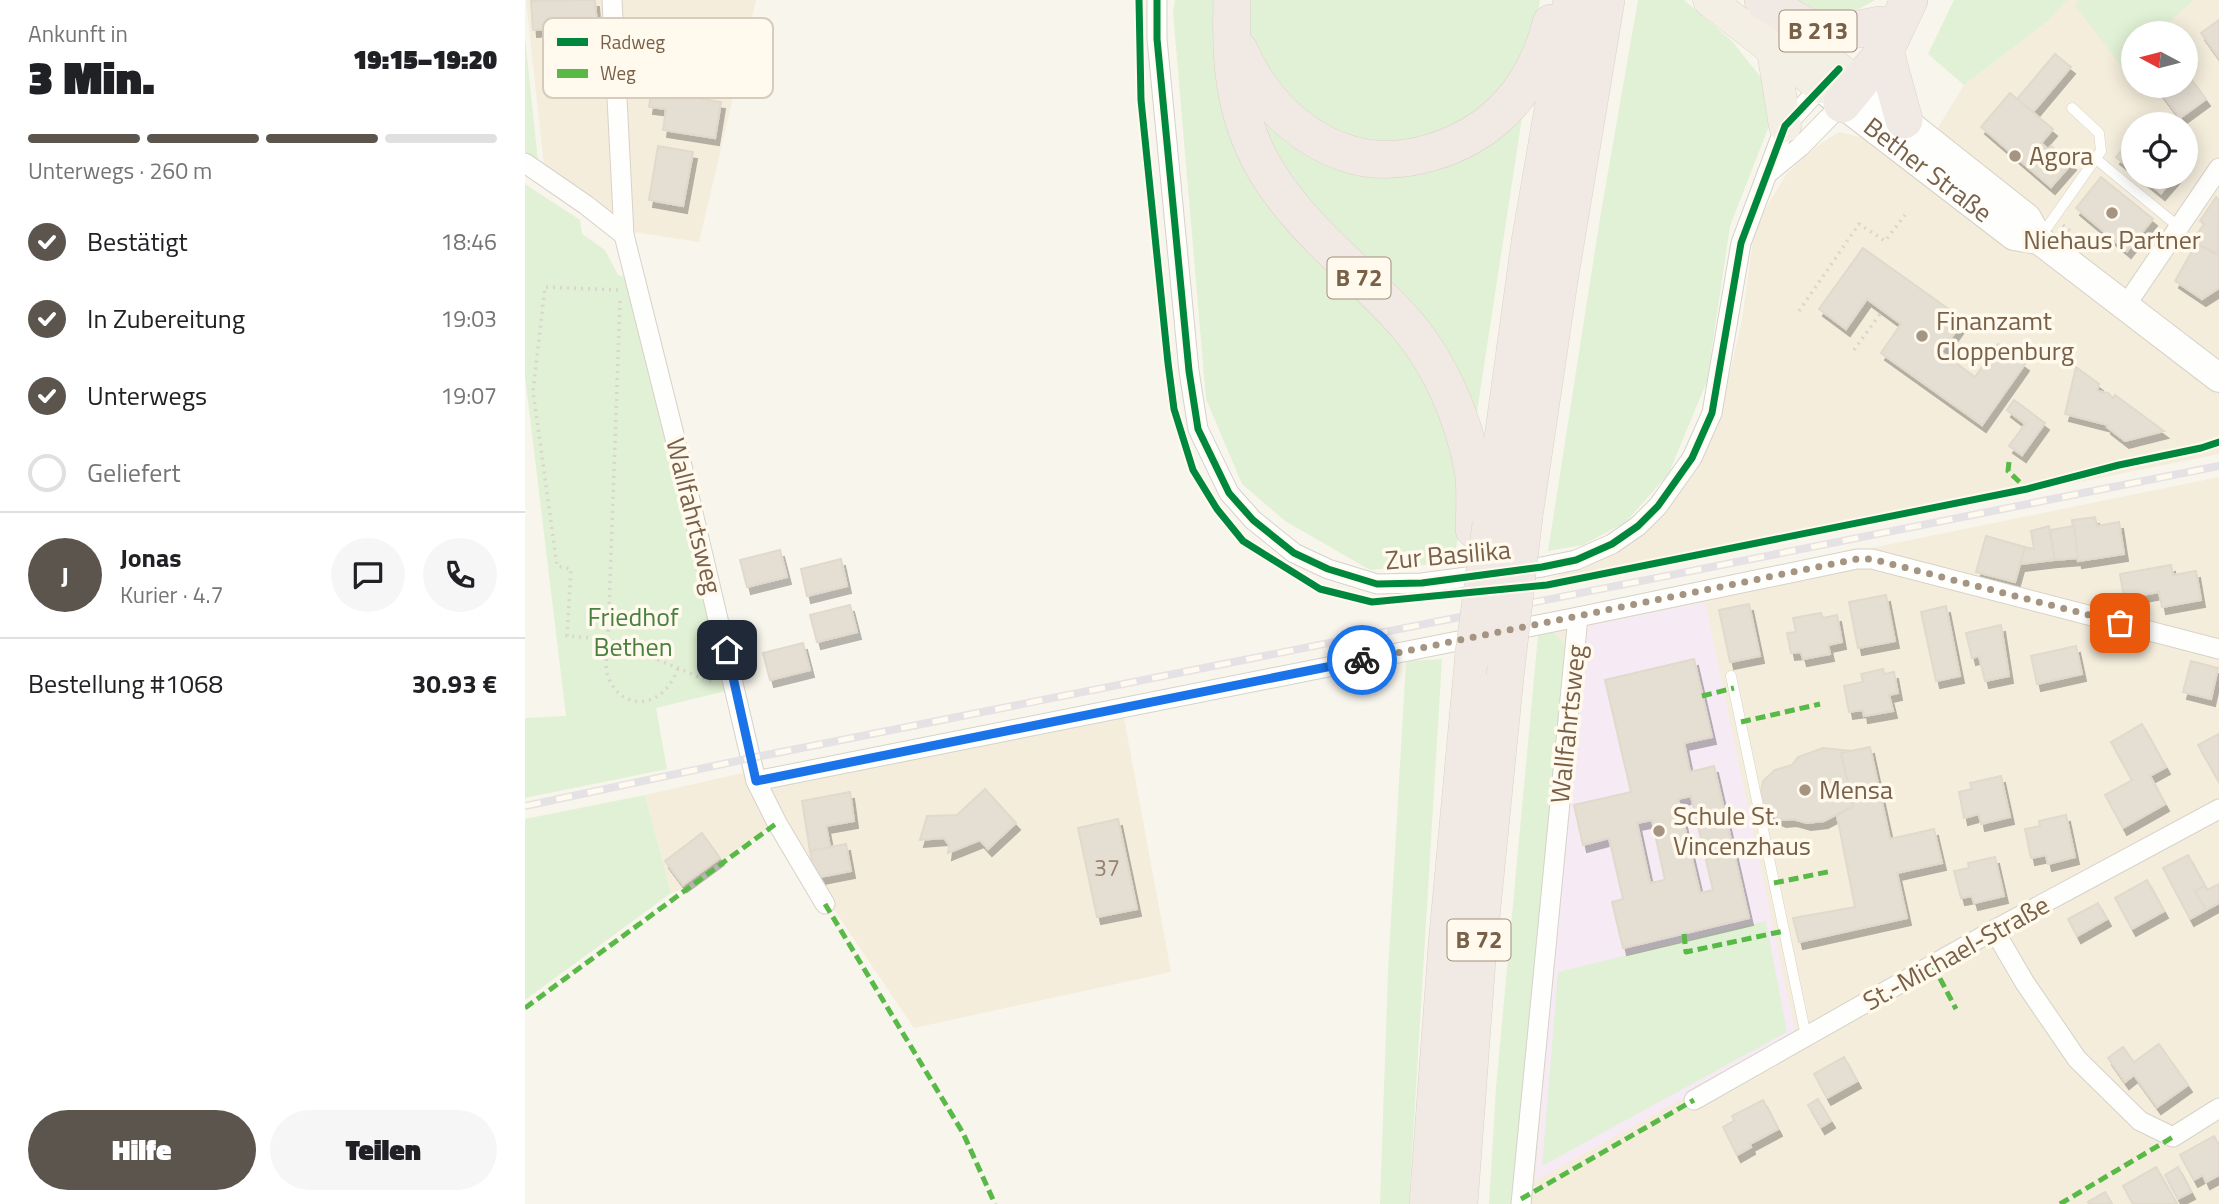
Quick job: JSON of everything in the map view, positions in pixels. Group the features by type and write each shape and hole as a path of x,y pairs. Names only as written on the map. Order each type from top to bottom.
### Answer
{"highway":[{"name":"B 72","path":"1232,17 1248,71 1259,89 1297,127 1323,144 1351,155 1400,158 1422,155 1466,138 1504,111 1536,64 1550,30 1557,0"},
{"name":"B 72","path":"1428,1204 1447,944 1484,670 1497,523 1530,242 1572,0"},
{"name":"B 72","path":"1497,523 1559,281 1606,0"},
{"name":"B 213","path":"1763,0 1809,28 1825,33 1844,33 1889,25"},
{"path":"1840,86 1909,0"},
{"name":"B 72","path":"1232,17 1234,85 1244,123 1260,159 1280,192 1315,234 1408,327 1436,368 1458,416 1473,470 1497,523"},
{"path":"1889,25 1904,120"},
{"name":"B 72","path":"1459,1204 1478,947 1484,670"}],"main road":[{"name":"B 213","path":"1709,0 1773,51 1840,86"},
{"name":"B 213","path":"1754,0 1840,86"},
{"path":"1773,51 1785,126"}],"street":[{"name":"Wallfahrtsweg","path":"612,0 613,18"},
{"name":"Zur Basilika","path":"1157,0 1158,53 1189,371 1198,429 1230,493 1254,520 1294,553 1328,569 1377,584 1435,581 1576,560 1612,544 1638,526 1658,506 1692,458 1712,413 1741,243 1785,126 1840,86"},
{"name":"Zur Basilika","path":"1767,175 1800,147 1840,86"},
{"name":"Bether Straße","path":"1840,86 1904,120 2027,218 2039,240 2219,378"},
{"name":"Bether Straße","path":"1840,86 2014,236 2039,240"},
{"name":"Wallfahrtsweg","path":"617,98 624,235 733,676 756,781 1578,617 1521,1204"},
{"path":"525,163 624,235"},
{"path":"2126,305 2219,168"},
{"path":"1578,617 1857,559 1872,559 2219,649"},
{"path":"756,781 777,823 825,904"},
{"name":"St.-Michael-Straße","path":"1694,1100 1994,930 2219,808"},
{"path":"1994,930 2025,983 2077,1059 2140,1121 2173,1137 2219,1108"}],"lane":[{"path":"2039,240 2101,151 2099,133 2072,108"},
{"path":"2096,159 2179,227"},
{"path":"1731,676 1806,1036"}],"path":[{"path":"1799,311 1859,224 1885,241 1905,215"},
{"path":"631,264 621,276 620,290 608,674 615,691 629,701 649,701 663,692 678,668"},
{"path":"620,290 545,287 534,391 557,566 571,569 566,636 608,639 709,681 733,676"},
{"path":"1854,350 1883,310"}],"shaded area":[{"path":"526,0 756,0 752,18 543,18 543,98 733,98 699,242 633,232 544,166"},
{"path":"2067,0 2219,0 2219,454 1541,590 1542,582 1620,550 1662,517 1699,467 1720,418 1742,319 1755,226 1787,173 1817,146 1839,132 1864,138 1912,170 1964,85 2049,20"},
{"path":"2219,477 2219,1204 1512,1204 1565,646 1538,616"},
{"name":"Schule St. Vincenzhaus","path":"1705,602 1796,1035 1535,1181 1583,627"},
{"path":"1124,718 1171,972 914,1028 816,883 767,788"},
{"path":"747,772 768,828 683,889 671,893 645,795"}],"green space":[{"path":"1175,0 1540,0 1454,562 1370,570 1285,521 1242,484 1206,399 1173,12"},
{"path":"1638,0 1684,0 1732,41 1766,84 1769,126 1730,226 1707,381 1669,473 1626,522 1583,545 1548,551 1600,218"},
{"path":"1796,0 1875,0 1846,16 1811,11"},
{"path":"1954,0 2067,0 2049,20 1964,85 1928,54"},
{"path":"2079,0 2193,0 2171,21 2121,21 2121,66 2075,5"},
{"path":"525,38 538,161 525,152"},
{"name":"Friedhof Bethen","path":"525,184 580,220 582,234 605,250 618,275 625,277 726,691 656,708 667,769 525,798 525,718 566,716 525,376"},
{"path":"1552,631 1565,645 1512,1204 1489,1204 1496,1087 1538,635"},
{"path":"1442,659 1409,1204 1380,1204 1388,971 1406,661"},
{"path":"645,795 671,893 525,1000 525,819"},
{"path":"1766,921 1787,1032 1542,1166 1558,972"}],"building":[{"path":"595,0 596,18 543,18 543,29 533,30 531,1"},
{"path":"2219,20 2219,58 2201,33"},
{"path":"2055,54 2071,67 2033,112 2017,99"},
{"path":"2198,88 2206,99 2188,112 2176,112 2165,98 2198,98"},
{"path":"2010,93 2053,129 2041,143 2048,149 2051,146 2072,163 2051,187 1981,127"},
{"path":"650,98 697,98 721,102 715,138 663,130 666,109 649,107"},
{"path":"658,146 693,152 683,206 649,200"},
{"path":"2101,177 2153,219 2127,251 2076,208"},
{"path":"2216,197 2219,200 2218,254 2192,241 2204,224 2200,221"},
{"path":"2196,244 2219,255 2219,288 2202,299 2175,281"},
{"name":"Finanzamt Cloppenburg","path":"1863,248 1964,320 1941,352 1975,377 1998,344 2025,364 1982,425 1881,353 1901,324 1867,299 1846,329 1819,309"},
{"path":"2076,367 2099,384 2097,391 2108,393 2113,398 2115,395 2164,431 2125,441 2107,427 2108,425 2065,414"},
{"path":"2014,400 2045,423 2022,455 2009,446 2025,424 2007,410"},
{"path":"2095,517 2097,526 2119,522 2124,554 2078,561 2072,520"},
{"path":"2049,526 2055,560 2020,564 2025,547 2034,549 2031,531"},
{"path":"2074,526 2078,558 2055,560 2050,530"},
{"path":"1986,536 2025,547 2015,582 1976,572"},
{"path":"780,550 787,577 747,587 740,560"},
{"path":"841,559 847,586 807,596 801,569"},
{"path":"2171,565 2173,575 2196,571 2201,600 2162,607 2159,592 2124,598 2120,574"},
{"path":"1886,595 1895,641 1858,648 1849,602"},
{"path":"1749,604 1760,656 1730,662 1719,610"},
{"path":"850,605 857,632 817,642 810,615"},
{"path":"1946,606 1960,676 1936,681 1921,612"},
{"path":"1821,613 1823,618 1837,615 1842,642 1828,645 1830,654 1803,659 1801,652 1791,653 1787,633 1796,632 1793,618"},
{"path":"2001,625 2009,676 1985,681 1979,656 1972,658 1966,633"},
{"path":"803,643 810,670 770,680 763,653"},
{"path":"2076,646 2082,674 2037,684 2031,656"},
{"path":"1694,659 1712,737 1684,743 1690,772 1714,766 1749,918 1623,948 1612,902 1623,899 1609,838 1583,845 1574,805 1631,792 1605,680","holes":["1691,796 1713,890 1700,893 1678,799","1652,820 1665,880 1650,883 1637,823"]},
{"path":"2191,661 2218,668 2211,699 2183,692"},
{"path":"1883,669 1884,674 1894,672 1898,693 1889,695 1893,711 1864,716 1863,710 1849,712 1844,686 1863,682 1861,674"},
{"path":"2142,724 2166,767 2150,776 2165,804 2123,828 2105,795 2132,780 2111,742"},
{"path":"2219,734 2219,782 2198,745"},
{"path":"1870,747 1890,839 1934,829 1942,863 1897,873 1907,918 1799,942 1793,918 1855,907 1837,816 1853,806 1841,753"},
{"name":"Mensa","path":"1823,748 1852,751 1841,753 1853,806 1824,821 1807,823 1793,819 1782,820 1764,812 1760,799 1763,781 1775,770 1792,765 1798,757"},
{"path":"2001,776 2010,817 1981,824 1979,814 1964,818 1959,792 1972,789 1970,783"},
{"path":"985,789 1016,823 988,849 980,840 948,853 949,845 944,838 920,840 927,816 957,815"},
{"path":"850,792 854,821 826,826 830,847 810,851 802,801"},
{"path":"2066,815 2075,857 2048,864 2046,855 2031,858 2025,829 2040,826 2039,821"},
{"path":"1118,819 1137,909 1097,917 1078,828"},
{"path":"702,833 720,858 683,885 665,861"},
{"path":"846,844 851,871 815,878 810,851"},
{"path":"2188,855 2205,886 2195,891 2206,910 2190,919 2163,868"},
{"path":"1995,857 2004,896 1974,903 1972,896 1961,898 1954,871 1969,868 1968,863"},
{"path":"2147,880 2164,911 2132,929 2115,898"},
{"path":"2219,884 2219,903 2206,910 2195,891 2205,886 2207,890"},
{"path":"2098,903 2107,919 2077,936 2068,919"},
{"path":"2159,1044 2188,1085 2157,1107 2134,1075 2125,1082 2108,1058 2123,1047 2134,1062"},
{"path":"1844,1057 1857,1081 1827,1098 1814,1074"},
{"path":"1818,1099 1831,1121 1821,1127 1808,1105"},
{"path":"1763,1100 1778,1129 1750,1144 1751,1147 1737,1155 1723,1127 1734,1121 1732,1116"},
{"path":"2214,1136 2219,1145 2219,1175 2206,1182 2203,1175 2194,1180 2180,1155"},
{"path":"2156,1167 2177,1204 2133,1204 2123,1186"},
{"path":"2178,1167 2191,1192 2178,1199 2165,1175"},
{"path":"2105,1192 2112,1204 2089,1204 2088,1202"}],"railway":[{"path":"525,806 751,758 2219,466"}],"marked path":[{"path":"2009,462 2008,471 2027,489"},
{"path":"1702,696 1734,688"},
{"path":"1741,722 1820,704"},
{"path":"525,1008 777,823"},
{"path":"1774,883 1832,871"},
{"path":"825,904 963,1133 995,1204"},
{"path":"1684,934 1686,952 1784,931"},
{"path":"1933,965 1956,1009"},
{"path":"1521,1199 1694,1100"},
{"path":"2060,1204 2173,1137"}],"cycle path":[{"path":"1139,0 1141,100 1174,409 1193,470 1217,509 1243,541 1320,589 1372,602 1547,585 2027,489 2219,442"},
{"path":"1157,0 1157,39 1189,371 1198,429 1229,493 1253,520 1294,553 1328,569 1377,584 1422,583 1576,560 1612,544 1638,526 1658,506 1692,458 1712,413 1741,243 1785,126 1839,69"}],"way so far":[{"path":"1362,660 1857,559 1872,559 2120,623"}],"place":[{"name":"Agora","path":"2015,156"},
{"name":"Niehaus Partner","path":"2112,213"},
{"name":"Finanzamt Cloppenburg","path":"1922,336"},
{"name":"Mensa","path":"1805,790"},
{"name":"Schule St. Vincenzhaus","path":"1659,831"}],"route":[{"path":"727,650 756,781 1362,660"}]}
